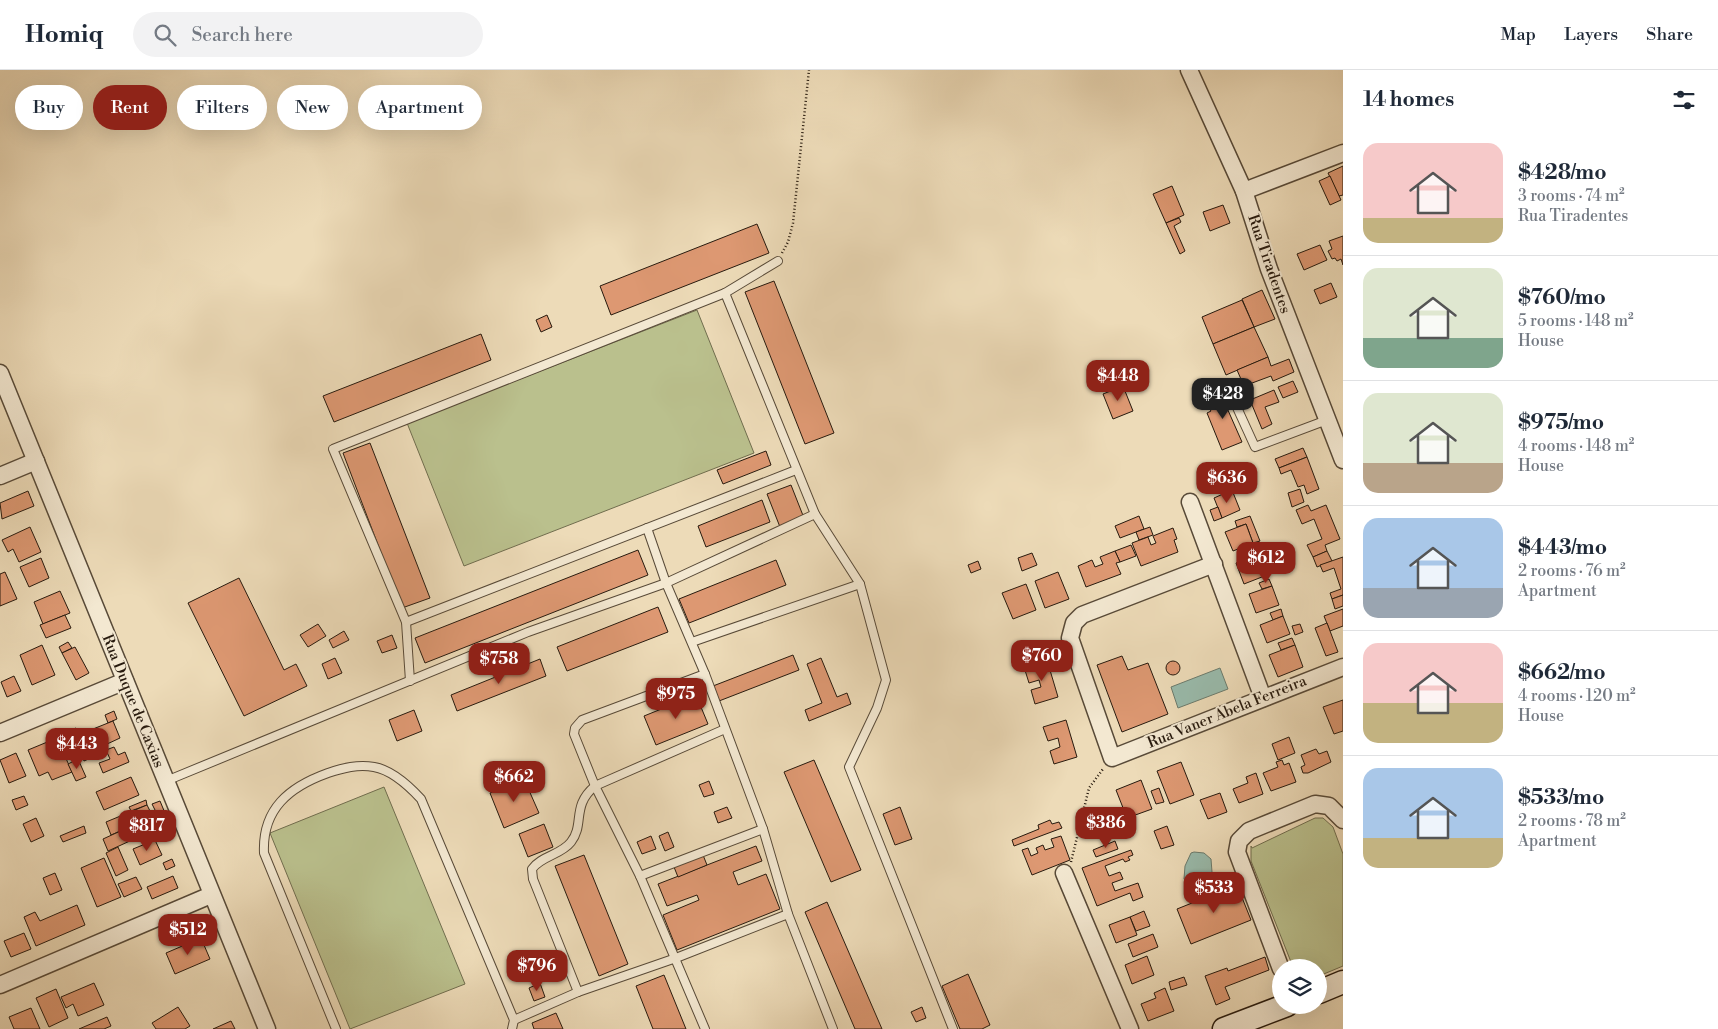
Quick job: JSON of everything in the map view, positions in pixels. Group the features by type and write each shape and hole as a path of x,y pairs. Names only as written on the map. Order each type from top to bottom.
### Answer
{"street":[{"name":"Rua Tiradentes","path":"1189,70 1244,191 1268,269 1343,460"},
{"path":"1244,191 1343,153"},
{"name":"Rua Duque de Caxias","path":"0,373 267,1029"},
{"path":"0,476 36,461"},
{"path":"1190,502 1264,698"},
{"path":"1112,758 1070,638 1074,623 1082,615 1214,564"},
{"name":"Rua Vaner Abela Ferreira","path":"1112,758 1343,667"},
{"path":"0,733 125,681"},
{"path":"1277,959 1236,852 1239,841 1249,831 1315,804 1330,806 1343,820"},
{"path":"1064,873 1130,1029"},
{"path":"0,986 211,894"},
{"path":"1327,989 1343,982"},
{"path":"1224,1029 1250,1024 1272,1013"}],"lane":[{"path":"410,681 406,622 333,449 725,293 778,261"},
{"path":"725,293 796,470 816,514 860,584 886,680 877,708 849,767 953,1029"},
{"path":"1234,401 1255,447 1327,420"},
{"path":"406,622 796,470"},
{"path":"166,781 528,632 666,583 816,514"},
{"path":"647,528 666,583 705,674 763,828 788,914 833,1029"},
{"path":"692,642 860,584"},
{"path":"705,674 582,720 575,728 576,743 594,786 640,876 705,1029"},
{"path":"578,992 531,874 536,863 566,848 572,841 584,795 594,786 725,728"},
{"path":"336,1029 264,853 263,838 267,823 275,808 289,792 308,780 358,766 376,767 392,775 408,785 421,799 514,1020 512,1029"},
{"path":"640,876 763,828"},
{"path":"514,1020 578,992 676,958 788,914"}],"path":[{"path":"778,261 788,242 792,223 809,70"},
{"path":"1064,873 1073,860 1089,788 1112,758"}],"green space":[{"path":"697,310 754,453 464,566 407,423"},
{"path":"384,787 465,984 350,1029 270,833"},
{"path":"1315,818 1323,818 1333,827 1343,854 1343,966 1327,973 1327,959 1290,959 1251,861 1251,846 1252,848"}],"shaded area":[{"path":"1220,668 1228,689 1178,708 1171,687"},
{"path":"1191,853 1204,853 1211,859 1212,872 1204,881 1190,885 1184,879 1185,866"}],"building":[{"path":"1343,166 1343,195 1339,196 1328,173"},
{"path":"1330,176 1341,200 1330,205 1319,181"},
{"path":"1172,186 1184,215 1166,223 1153,194"},
{"path":"1223,205 1230,223 1210,231 1203,212"},
{"path":"1179,218 1181,222 1174,226 1185,251 1180,254 1166,223"},
{"path":"757,224 769,253 611,315 600,286"},
{"path":"1343,236 1343,265 1341,259 1337,261 1335,258 1332,259 1328,251 1332,249 1329,241"},
{"path":"1320,245 1327,260 1304,270 1297,254"},
{"path":"774,281 834,433 805,444 745,292"},
{"path":"1331,283 1337,297 1320,304 1314,290"},
{"path":"1262,290 1275,319 1254,327 1242,299"},
{"path":"1242,300 1254,327 1213,344 1202,317"},
{"path":"547,315 552,327 541,332 536,320"},
{"path":"1254,327 1268,357 1226,375 1213,344"},
{"path":"481,334 491,360 334,422 323,396"},
{"path":"1268,357 1271,366 1289,359 1294,372 1273,381 1271,376 1244,386 1237,370"},
{"path":"1293,381 1298,392 1283,398 1278,387"},
{"path":"1123,386 1133,411 1113,419 1103,394"},
{"path":"1274,390 1279,402 1265,407 1272,424 1262,429 1250,400"},
{"path":"1227,391 1235,405 1227,408 1242,442 1222,450 1207,413 1211,411 1209,408 1205,409 1202,401"},
{"path":"370,443 430,598 402,608 343,453"},
{"path":"1303,448 1307,457 1279,468 1275,459"},
{"path":"766,451 771,465 723,484 717,470"},
{"path":"1307,457 1319,489 1307,494 1304,485 1298,487 1291,470 1281,474 1279,468"},
{"path":"791,485 804,518 780,527 767,494"},
{"path":"1300,489 1304,502 1292,507 1288,493"},
{"path":"1232,490 1240,510 1222,518 1214,498"},
{"path":"28,491 34,506 2,519 0,503"},
{"path":"762,500 770,522 706,547 698,526"},
{"path":"1308,505 1311,511 1326,505 1340,539 1325,545 1327,551 1313,557 1307,545 1322,539 1314,519 1302,524 1296,510"},
{"path":"1218,507 1222,518 1214,521 1210,510"},
{"path":"1139,516 1144,529 1120,538 1115,526"},
{"path":"1250,516 1260,541 1253,543 1246,524 1237,527 1235,521"},
{"path":"1246,524 1253,543 1233,551 1225,532"},
{"path":"30,527 41,552 19,562 13,549 8,552 2,540"},
{"path":"1150,527 1153,535 1139,540 1136,532"},
{"path":"1173,528 1177,539 1174,540 1178,552 1141,566 1132,543 1148,537 1151,545 1156,543 1153,536"},
{"path":"1131,545 1136,556 1120,562 1115,551"},
{"path":"1262,547 1272,572 1267,575 1259,554 1249,558 1247,553"},
{"path":"638,550 648,575 425,663 415,638"},
{"path":"1115,551 1120,562 1116,563 1121,574 1086,587 1078,566 1092,560 1095,567 1103,564 1100,557"},
{"path":"1327,551 1332,561 1317,567 1313,557"},
{"path":"1032,553 1037,565 1022,571 1018,558"},
{"path":"1259,554 1267,575 1244,584 1236,563"},
{"path":"1343,557 1343,595 1332,599 1330,593 1341,589 1334,568 1323,572 1320,565"},
{"path":"41,558 49,578 29,587 20,567"},
{"path":"776,560 786,585 689,623 679,599"},
{"path":"978,561 981,569 971,573 968,565"},
{"path":"5,572 17,599 0,606 0,574"},
{"path":"1058,572 1069,599 1045,608 1035,581"},
{"path":"239,578 284,670 296,664 307,686 244,716 188,603"},
{"path":"1269,579 1272,586 1262,589 1259,583"},
{"path":"1026,584 1036,610 1013,619 1002,593"},
{"path":"1272,586 1279,605 1256,613 1249,594"},
{"path":"60,591 70,613 43,624 34,602"},
{"path":"1343,595 1343,606 1335,609 1332,599"},
{"path":"658,607 668,632 567,671 557,647"},
{"path":"1281,609 1283,616 1273,620 1270,613"},
{"path":"1343,609 1343,626 1330,631 1324,616"},
{"path":"65,615 71,628 46,638 40,625"},
{"path":"1283,616 1290,634 1267,643 1260,625"},
{"path":"1327,623 1338,652 1326,656 1315,628"},
{"path":"318,624 326,636 308,647 300,635"},
{"path":"1300,624 1303,632 1295,635 1292,626"},
{"path":"344,631 349,640 333,648 329,640"},
{"path":"392,635 397,648 382,653 377,641"},
{"path":"1292,638 1295,645 1281,650 1278,643"},
{"path":"68,642 72,648 62,653 59,647"},
{"path":"42,645 55,675 32,685 20,655"},
{"path":"1295,645 1303,667 1278,677 1269,655"},
{"path":"75,647 89,673 76,680 62,653"},
{"path":"793,655 799,670 719,701 713,686"},
{"path":"1122,656 1128,670 1148,663 1168,714 1122,732 1097,665"},
{"path":"335,658 342,673 328,679 322,664"},
{"path":"821,658 837,697 847,693 851,704 809,721 805,710 822,703 807,664"},
{"path":"540,659 546,676 457,711 451,695"},
{"path":"1047,660 1058,697 1035,704 1031,690 1041,687 1039,680 1029,683 1024,667"},
{"path":"1170,661 1176,661 1180,668 1176,675 1170,675 1166,671 1166,665"},
{"path":"14,676 21,691 7,697 1,682"},
{"path":"696,695 708,724 656,745 644,716"},
{"path":"1343,700 1343,731 1334,734 1323,707"},
{"path":"414,710 422,731 397,741 389,720"},
{"path":"114,711 117,719 108,723 105,715"},
{"path":"1066,720 1077,757 1054,764 1050,751 1060,747 1058,738 1048,741 1043,727"},
{"path":"113,721 120,738 105,745 102,738 93,742 88,731"},
{"path":"76,728 80,737 67,743 63,733"},
{"path":"1289,737 1295,753 1278,760 1272,744"},
{"path":"57,738 72,772 52,780 48,772 39,776 28,750"},
{"path":"91,747 95,756 84,761 80,751"},
{"path":"114,747 118,755 125,752 129,762 103,773 99,763 110,759 106,750"},
{"path":"1316,749 1319,754 1327,751 1331,762 1308,773 1303,773 1301,767 1305,765 1301,755"},
{"path":"16,753 26,776 9,783 0,760"},
{"path":"78,759 86,777 76,781 68,764"},
{"path":"814,760 861,870 831,882 784,772"},
{"path":"1282,760 1284,765 1289,763 1296,782 1271,791 1263,773 1278,767 1276,762"},
{"path":"1181,762 1194,795 1170,804 1157,771"},
{"path":"1256,773 1263,794 1239,803 1233,789 1248,783 1246,777"},
{"path":"131,777 139,795 104,810 96,792"},
{"path":"524,779 539,813 504,828 490,793"},
{"path":"1141,780 1152,809 1127,818 1116,790"},
{"path":"709,781 714,794 704,797 699,785"},
{"path":"1159,788 1164,802 1156,804 1151,791"},
{"path":"1220,793 1227,812 1208,819 1200,800"},
{"path":"24,796 28,805 16,810 12,800"},
{"path":"146,800 147,805 131,811 129,807"},
{"path":"160,801 165,813 158,816 152,804"},
{"path":"147,805 153,817 111,835 106,822"},
{"path":"727,807 732,818 718,823 714,812"},
{"path":"900,807 912,839 895,845 883,814"},
{"path":"36,818 44,836 31,842 23,824"},
{"path":"147,820 152,832 136,839 130,827"},
{"path":"1050,820 1052,824 1059,822 1062,828 1014,846 1012,840 1039,829 1038,825"},
{"path":"544,824 553,847 528,857 519,834"},
{"path":"84,826 86,833 63,842 60,836"},
{"path":"1167,826 1174,845 1161,849 1154,831"},
{"path":"127,828 132,840 108,851 103,839"},
{"path":"668,832 674,847 665,851 659,836"},
{"path":"651,836 656,849 642,854 637,842"},
{"path":"1061,836 1070,860 1032,875 1022,850 1028,848 1031,856 1038,853 1036,848 1043,845 1045,850 1054,847 1051,839"},
{"path":"155,840 162,855 140,865 133,849"},
{"path":"1115,841 1118,849 1096,857 1093,850"},
{"path":"756,846 762,861 733,872 738,885 766,874 780,909 677,950 663,915 699,900 697,895 667,906 658,884"},
{"path":"118,847 128,870 116,876 106,853"},
{"path":"1131,850 1133,855 1128,857 1130,860 1125,862 1123,859 1105,866 1109,876 1120,872 1123,879 1112,883 1115,891 1138,883 1143,897 1133,901 1130,893 1097,906 1082,868"},
{"path":"584,855 628,964 599,976 555,866"},
{"path":"703,855 707,865 678,877 674,867"},
{"path":"104,858 121,897 97,907 81,868"},
{"path":"172,859 175,866 166,870 163,863"},
{"path":"55,873 62,890 50,895 43,878"},
{"path":"173,876 178,888 152,899 147,887"},
{"path":"136,877 142,889 124,897 118,884"},
{"path":"1237,885 1251,920 1191,944 1177,909"},
{"path":"827,902 882,1029 855,1029 805,912"},
{"path":"77,905 85,925 36,946 24,917 35,912 40,921"},
{"path":"1144,911 1150,926 1136,931 1130,917"},
{"path":"1130,917 1137,935 1116,943 1109,925"},
{"path":"24,933 31,949 11,957 4,941"},
{"path":"1153,934 1158,947 1133,957 1128,944"},
{"path":"201,938 210,959 175,974 166,953"},
{"path":"1147,956 1154,975 1132,984 1125,965"},
{"path":"1265,957 1269,970 1225,987 1230,999 1216,1005 1205,976 1227,968 1228,971"},
{"path":"968,974 990,1025 982,1029 960,1029 942,986"},
{"path":"664,975 686,1029 653,1029 636,986"},
{"path":"1184,977 1187,985 1171,990 1169,982"},
{"path":"94,983 104,1005 78,1016 73,1004 66,1008 61,997"},
{"path":"540,983 545,997 534,1001 529,988"},
{"path":"1165,988 1174,1011 1148,1021 1141,1004 1156,998 1154,993"},
{"path":"56,989 68,1018 49,1027 36,998"},
{"path":"178,1007 190,1026 185,1029 156,1029 152,1023"},
{"path":"922,1007 926,1018 916,1022 911,1012"},
{"path":"31,1008 40,1029 14,1029 9,1017"},
{"path":"556,1013 563,1029 534,1029 532,1023"},
{"path":"107,1017 111,1026 104,1029 79,1029"},
{"path":"231,1021 235,1029 213,1029"}]}
